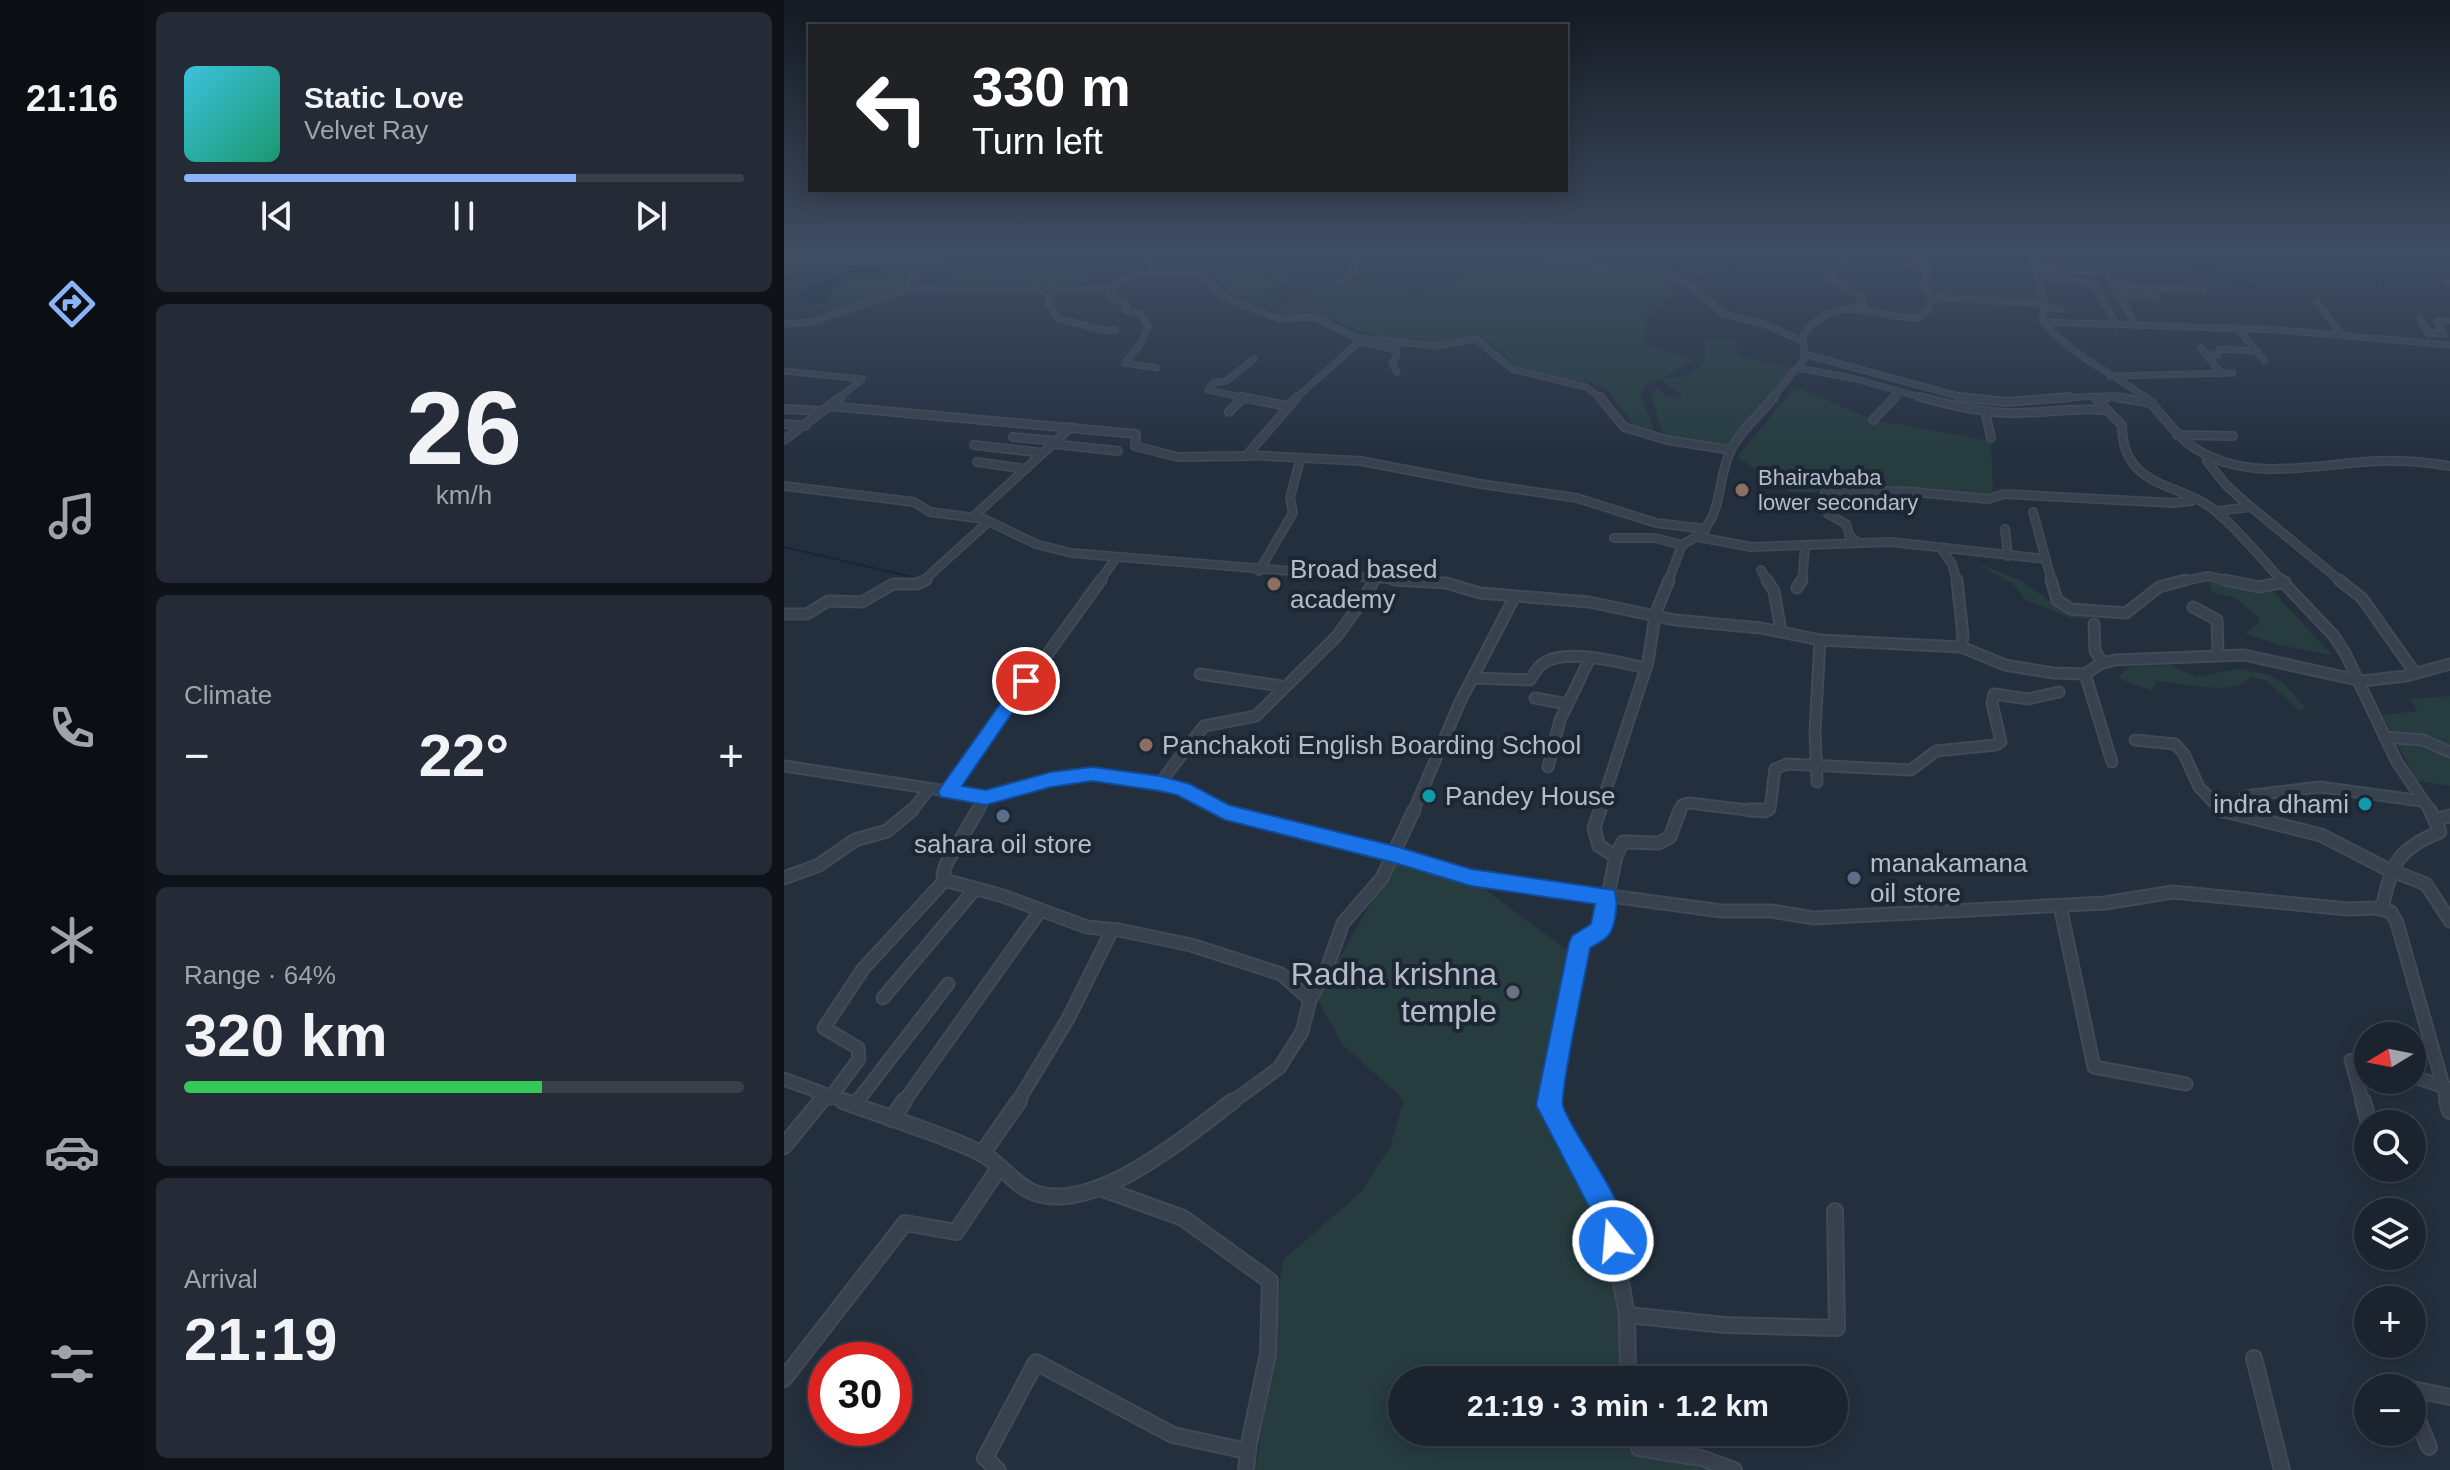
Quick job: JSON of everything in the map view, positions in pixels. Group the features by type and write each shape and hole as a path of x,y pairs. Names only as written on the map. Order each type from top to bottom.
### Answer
{"street":[{"path":"784,324 813,322"},
{"path":"1071,322 1106,331 1115,330"},
{"path":"1145,322 1148,326 1142,342 1125,363 1156,368"},
{"path":"1323,322 1360,340 1396,350 1397,355 1392,363 1397,372"},
{"path":"1754,322 1802,341"},
{"path":"1614,538 1655,538 1682,545 1706,529 1716,513 1731,450 1805,358 1802,341 1811,324 1817,322"},
{"path":"2044,322 2238,329 2450,345"},
{"path":"2044,322 2064,344 2110,376 2135,389 2165,415 2177,435 2209,457 2260,468 2394,461 2450,466"},
{"path":"2134,322 2136,326"},
{"path":"2332,322 2342,335"},
{"path":"2422,322 2433,342"},
{"path":"2427,332 2444,334 2437,322"},
{"path":"2238,329 2264,360"},
{"path":"1251,456 1248,452 1287,406 1360,340 1433,346 1476,339 1512,369 1586,387 1597,393 1624,427 1667,440 1731,450"},
{"path":"2201,348 2221,373"},
{"path":"2207,355 2218,355 2219,349 2257,351"},
{"path":"1804,354 1889,374 1977,401 2020,403 2098,396 2152,403"},
{"path":"1254,359 1226,381 1213,383 1208,390 1287,406"},
{"path":"1798,368 1852,378 1947,406 2021,413 2081,408 2107,410"},
{"path":"784,371 861,377 805,426 784,440"},
{"path":"2110,376 2233,373"},
{"path":"1873,420 1900,392"},
{"path":"2098,396 2096,401 2122,425 2122,448 2139,469 2152,480 2217,511 2334,636 2362,681 2408,782 2422,801 2445,819 2440,832 2403,848 2390,870 2383,904 2377,908"},
{"path":"1229,412 1243,398"},
{"path":"829,406 1136,434 1135,446 1158,454 1198,458 1251,456 1361,461 1481,484 1564,495 1656,523 1706,529"},
{"path":"784,409 822,411"},
{"path":"1985,411 1991,438"},
{"path":"784,424 805,426"},
{"path":"973,517 1071,427"},
{"path":"2177,435 2233,436"},
{"path":"1013,437 1118,451"},
{"path":"974,445 1043,453"},
{"path":"2209,457 2207,461 2216,474 2248,505 2362,598 2378,623 2401,649 2415,673"},
{"path":"1259,571 1293,513 1290,498 1300,460"},
{"path":"977,462 1026,469"},
{"path":"784,486 914,502 930,512 988,522 1055,550 1259,571 1450,584 1480,593 1589,602 1655,615 1781,631 1820,640 1961,647 2005,665 2031,671 2085,674 2115,660 2218,654 2274,660 2362,681 2450,664"},
{"path":"1856,541 1850,537 1849,525 1845,520 1828,514 1825,492 1903,491 1988,499 2004,494 2174,503 2195,501"},
{"path":"2217,511 2248,505"},
{"path":"2033,512 2060,604 2071,609 2119,614 2136,606 2159,587 2194,577 2209,576 2259,587 2285,582"},
{"path":"784,614 807,614 828,601 862,602 893,584 917,584 927,579 988,522"},
{"path":"2005,529 2008,556"},
{"path":"1698,537 1751,547 1805,547 1856,541 2046,559"},
{"path":"1616,856 1599,846 1594,828 1646,668 1655,615 1682,545"},
{"path":"1797,588 1802,582 1805,547"},
{"path":"1941,548 1952,562 1958,580 1959,614 1965,638 1961,647"},
{"path":"948,792 1116,558"},
{"path":"1761,570 1774,591 1781,631"},
{"path":"1160,783 1204,726 1256,716 1281,686 1314,661 1334,641 1361,605 1375,577"},
{"path":"784,1079 982,1154 1033,1193 1056,1196 1103,1189 1167,1150 1279,1068 1302,1032 1310,1000 1326,971 1343,923 1382,878 1395,855 1473,678 1514,598"},
{"path":"2193,607 2217,620 2218,654"},
{"path":"2094,624 2095,651 2103,663"},
{"path":"1817,782 1820,640"},
{"path":"1473,678 1526,681 1542,664 1556,658 1590,658 1646,668"},
{"path":"1548,767 1567,704 1590,658"},
{"path":"1200,674 1281,686"},
{"path":"2085,674 2112,762"},
{"path":"1628,1366 1627,1315 1609,1217 1549,1105 1580,943 1601,929 1616,856 1623,842 1659,843 1670,837 1682,805 1689,803 1764,812 1770,809 1775,769 1787,764 1911,770 1936,751 2001,742 1992,703 1994,694 2028,699 2059,692"},
{"path":"1535,698 1567,704"},
{"path":"2385,737 2423,740 2450,752"},
{"path":"2135,740 2175,744 2184,754 2199,787 2224,813 2321,835 2390,870 2426,884 2450,921"},
{"path":"784,766 986,797 1051,779 1092,774 1160,783 1183,789 1225,812 1482,880 1721,911 1771,911 1814,918 2105,903 2173,892 2348,909 2377,908 2391,912 2397,923 2450,1111"},
{"path":"2245,796 2320,787 2422,801"},
{"path":"784,878 819,865 855,840 887,831 910,813 928,790"},
{"path":"986,797 946,864 943,875 946,879 1040,911 1064,916 1087,927 1191,945 1281,974 1310,1000"},
{"path":"784,1146 859,1059 858,1048 824,1028 831,1013 858,976 946,879"},
{"path":"883,998 975,889"},
{"path":"2060,906 2094,1067 2186,1084"},
{"path":"892,1119 1040,911"},
{"path":"982,1154 1070,1015 1112,930"},
{"path":"856,1104 948,984"},
{"path":"2426,1081 2446,1088"},
{"path":"784,1379 905,1223 956,1232 999,1168"},
{"path":"1103,1189 1183,1218 1270,1281 1273,1306 1261,1396 1247,1451 1246,1470"},
{"path":"1627,1315 1725,1325 1837,1328 1835,1211"},
{"path":"2254,1358 2282,1470"},
{"path":"998,1470 985,1458 1036,1362 1173,1435 1247,1451"},
{"path":"2426,1392 2450,1397"},
{"path":"2426,1440 2429,1447"},
{"path":"1639,1446 1701,1458 1734,1470"}],"green space":[{"path":"1336,322 1646,322 1645,345 1694,360 1662,379 1686,376 1704,364 1705,342 1734,341 1739,356 1797,369 1727,449 1665,439 1650,396 1659,385 1663,395 1683,396 1660,379 1648,384 1640,394 1655,432 1636,428 1607,390 1592,383 1529,371 1516,365 1488,340 1469,336 1448,343 1416,338 1399,341"},
{"path":"1796,387 1874,420 1991,441 1993,494 1790,492 1737,457"},
{"path":"1970,560 2021,581 2060,608 2093,614 2090,618 2071,618 2026,600 2013,584"},
{"path":"2208,578 2267,585 2332,655 2283,646 2245,634 2259,623 2259,618 2236,598 2212,592"},
{"path":"2171,665 2195,677 2238,669 2267,674 2282,682 2306,708 2299,711 2267,681 2250,677 2234,687 2221,688 2157,681 2152,691 2118,678 2128,667"},
{"path":"2450,696 2450,786 2417,781 2382,715 2418,711 2409,699"},
{"path":"1398,855 1461,872 1567,950 1546,1064 1580,1164 1631,1273 1635,1366 1388,1366 1388,1446 1639,1446 1639,1449 1706,1470 1256,1470 1283,1260 1360,1193 1390,1147 1404,1100 1342,1044 1317,998"}],"waterway":[{"path":"784,547 912,577"}],"place":[{"name":"Bhairavbaba lower secondary","path":"1742,490"},
{"name":"Broad based academy","path":"1274,584"},
{"name":"Panchakoti English Boarding School","path":"1146,745"},
{"name":"Pandey House","path":"1429,796"},
{"name":"indra dhami","path":"2365,804"},
{"name":"sahara oil store","path":"1003,816"},
{"name":"manakamana oil store","path":"1854,878"},
{"name":"Radha krishna temple","path":"1513,992"}],"route":[{"path":"1026,681 948,792 986,797 1051,779 1092,774 1160,783 1183,789 1225,812 1471,877 1607,897 1601,929 1580,943 1549,1105 1609,1217 1613,1241"}]}
